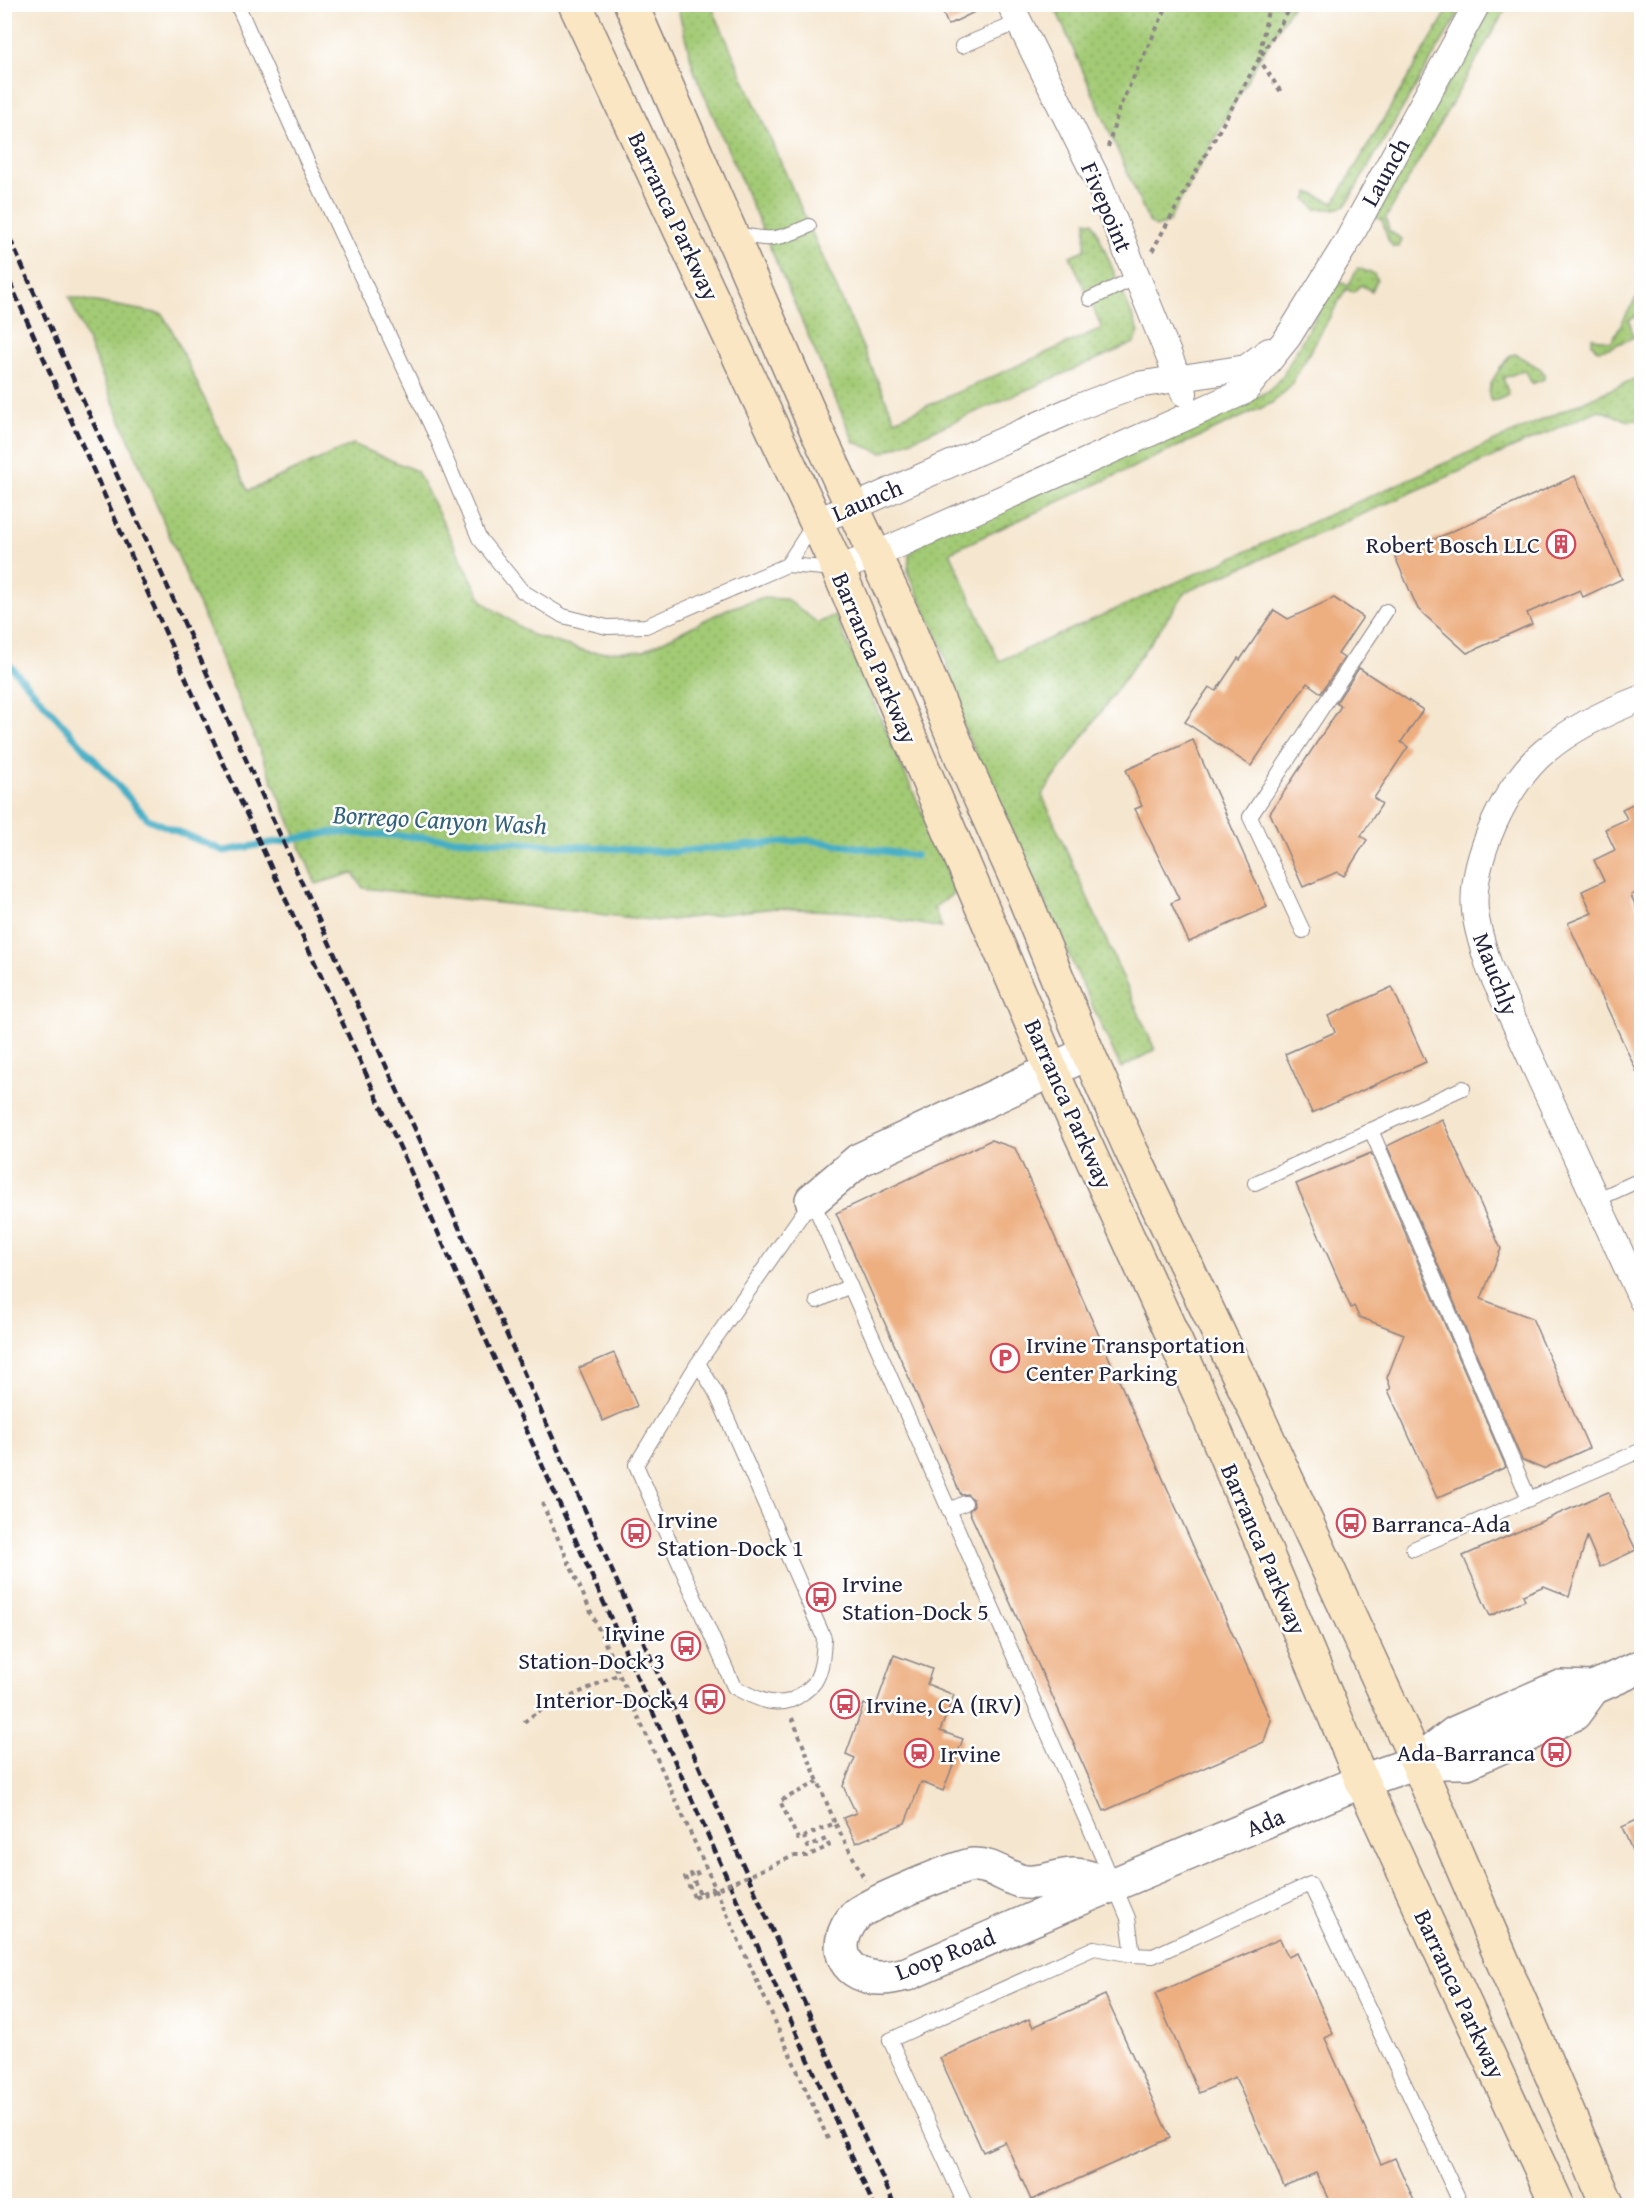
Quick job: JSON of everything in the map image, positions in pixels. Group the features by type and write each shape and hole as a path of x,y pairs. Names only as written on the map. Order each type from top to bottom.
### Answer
{"main road":[{"name":"Barranca Parkway","path":"575,4 838,569 1051,1069 1200,1395 1362,1781 1558,2205"},
{"name":"Barranca Parkway","path":"631,4 813,420 906,622 1130,1148 1240,1378 1417,1762 1608,2205"}],"street":[{"name":"Launch","path":"838,569 875,555 1245,391 1288,337 1347,242 1477,4"},
{"name":"Fivepoint","path":"1015,13 1098,181 1194,414"},
{"name":"Launch","path":"815,522 854,507 1076,408 1137,385 1246,368 1288,337"},
{"name":"Mauchly","path":"1641,698 1569,734 1545,751 1528,768 1499,811 1487,838 1478,873 1475,909 1480,940 1490,969 1641,1300"},
{"path":"812,1200 859,1160 1088,1053"},
{"name":"Ada","path":"1114,1885 1362,1781 1417,1762 1467,1762 1574,1714 1593,1688 1641,1666"},
{"name":"Loop Road","path":"974,1865 996,1869 1021,1881 1035,1882 1075,1875 1114,1885 907,1974 883,1978 863,1975 849,1966 842,1952 842,1936 858,1912 877,1902 974,1865"}],"lane":[{"path":"237,4 437,438 479,538 522,591 563,616 607,627 646,626 787,565"},
{"path":"962,46 1015,13"},
{"path":"730,232 774,240 809,226"},
{"path":"1090,299 1137,278"},
{"name":"Launch","path":"815,522 787,565 838,569"},
{"path":"1303,931 1250,817 1386,611"},
{"path":"1255,1183 1463,1088"},
{"path":"1371,1130 1529,1499"},
{"path":"1596,1200 1641,1179"},
{"path":"812,1200 1114,1885 1128,1918 1133,1955"},
{"path":"698,1363 716,1393 824,1638 822,1662 816,1682 801,1696 786,1703 757,1700 734,1687 636,1465 698,1363 812,1200"},
{"path":"817,1301 850,1286"},
{"path":"1413,1549 1641,1450"},
{"path":"949,1510 965,1503"},
{"path":"966,2205 890,2040 1094,1948 1153,1956 1310,1884 1462,2205"}],"path":[{"path":"1098,181 1120,106 1168,4"},
{"path":"1269,4 1259,59 1281,92"},
{"path":"1137,278 1259,59 1293,4"},
{"path":"543,1503 829,2141"},
{"path":"524,1722 537,1712 620,1674"},
{"path":"786,1703 835,1823 877,1902"},
{"path":"818,1782 780,1801 798,1839 835,1823"},
{"path":"715,1887 694,1897 685,1876 691,1874 701,1896 794,1856 807,1856 829,1846 826,1839 808,1847 804,1837"},
{"path":"695,1875 701,1872"}],"green space":[{"path":"677,5 711,5 895,420 1102,328 1070,256 1085,250 1086,221 1093,222 1139,332 1134,343 882,453 854,442 694,71"},
{"path":"1054,5 1293,5 1259,59 1168,223 1156,227 1149,222"},
{"path":"1451,5 1461,5 1456,18 1345,206 1334,209 1316,209 1306,199 1309,192 1334,203"},
{"path":"1491,5 1508,5 1386,218 1389,231 1402,239 1399,247 1393,247 1388,240 1382,220 1374,217 1376,206 1484,21"},
{"path":"1358,268 1374,274 1377,280 1371,291 1361,285 1353,292 1346,289 1289,388 1272,403 950,552 999,661 1641,376 1641,419 1629,421 1599,410 1186,592 1042,795 1155,1050 1121,1068 958,715 952,681 942,647 908,573 909,555 924,538 1270,390 1283,375 1336,279 1348,286"},
{"path":"1641,289 1641,314 1629,320 1634,337 1609,348 1598,350 1592,344 1592,337 1611,342"},
{"path":"69,297 162,314 172,330 248,491 353,444 417,471 483,602 532,635 589,652 643,651 727,609 761,598 786,599 818,623 835,615 957,891 934,908 942,928 853,912 775,908 661,921 363,888 353,873 316,884"},
{"path":"1515,354 1541,369 1544,379 1532,384 1525,370 1503,378 1509,395 1491,401 1489,390 1494,377 1509,356"}],"building":[{"path":"939,4 991,4 948,25"},
{"path":"1575,476 1622,579 1583,597 1580,590 1527,613 1532,624 1467,653 1418,609 1395,557"},
{"path":"1334,598 1363,617 1338,654 1344,658 1321,693 1307,683 1251,766 1185,722 1209,687 1216,691 1274,610 1288,619"},
{"path":"1359,668 1423,710 1401,742 1408,747 1374,798 1382,804 1361,836 1367,840 1344,876 1337,872 1303,887 1270,813 1341,706 1336,703"},
{"path":"1193,740 1267,907 1189,942 1171,903 1179,899 1135,809 1142,806 1126,770"},
{"path":"1641,800 1641,890 1631,895 1641,919 1641,1081 1568,923 1592,913 1582,891 1604,881 1594,860 1615,850 1605,829 1627,819 1622,809"},
{"path":"1392,987 1426,1062 1312,1113 1285,1054 1335,1032 1328,1016"},
{"path":"1442,1119 1501,1249 1481,1299 1532,1318 1589,1448 1543,1469 1522,1460 1387,1146"},
{"name":"Irvine Transportation Center Parking","path":"991,1140 1015,1148 1271,1720 1264,1742 1104,1811 969,1511 974,1505 973,1499 967,1494 961,1495 836,1213"},
{"path":"1371,1153 1506,1467 1437,1498 1388,1390 1391,1389 1387,1378 1404,1334 1359,1317 1354,1306 1351,1308 1296,1184"},
{"path":"614,1353 637,1406 603,1421 579,1368"},
{"path":"1608,1492 1636,1550 1600,1567 1587,1537 1569,1596 1544,1586 1523,1595 1525,1600 1490,1616 1463,1556"},
{"path":"894,1655 932,1669 927,1684 954,1695 940,1731 963,1739 943,1791 921,1782 905,1823 856,1843 843,1818 856,1813 843,1786 855,1758 846,1754 864,1704 875,1708"},
{"path":"1641,1818 1641,1871 1622,1827"},
{"path":"1280,1939 1288,1957 1297,1953 1333,2034 1325,2038 1381,2164 1395,2158 1416,2205 1331,2205 1316,2173 1284,2186 1235,2077 1199,2093 1155,1994"},
{"path":"1105,1995 1170,2138 1031,2200 1005,2142 983,2152 940,2058 1029,2019 1033,2027"}],"waterway":[{"name":"Borrego Canyon Wash","path":"4,659 148,819 224,851 334,832 672,852 808,840 916,856"}],"railway":[{"path":"4,226 421,1142 895,2206"},
{"path":"4,269 235,789 401,1150 874,2206"}],"place":[{"name":"Robert Bosch LLC","path":"1561,544"},
{"name":"Irvine Transportation Center Parking","path":"1005,1358"},
{"name":"Barranca-Ada","path":"1351,1523"},
{"name":"Irvine Station-Dock 1","path":"636,1533"},
{"name":"Irvine Station-Dock 5","path":"821,1597"},
{"name":"Irvine Station-Dock 3","path":"686,1646"},
{"name":"Interior-Dock 4","path":"710,1699"},
{"name":"Irvine, CA (IRV)","path":"845,1704"},
{"name":"Ada-Barranca","path":"1556,1752"},
{"name":"Irvine","path":"919,1753"}]}
